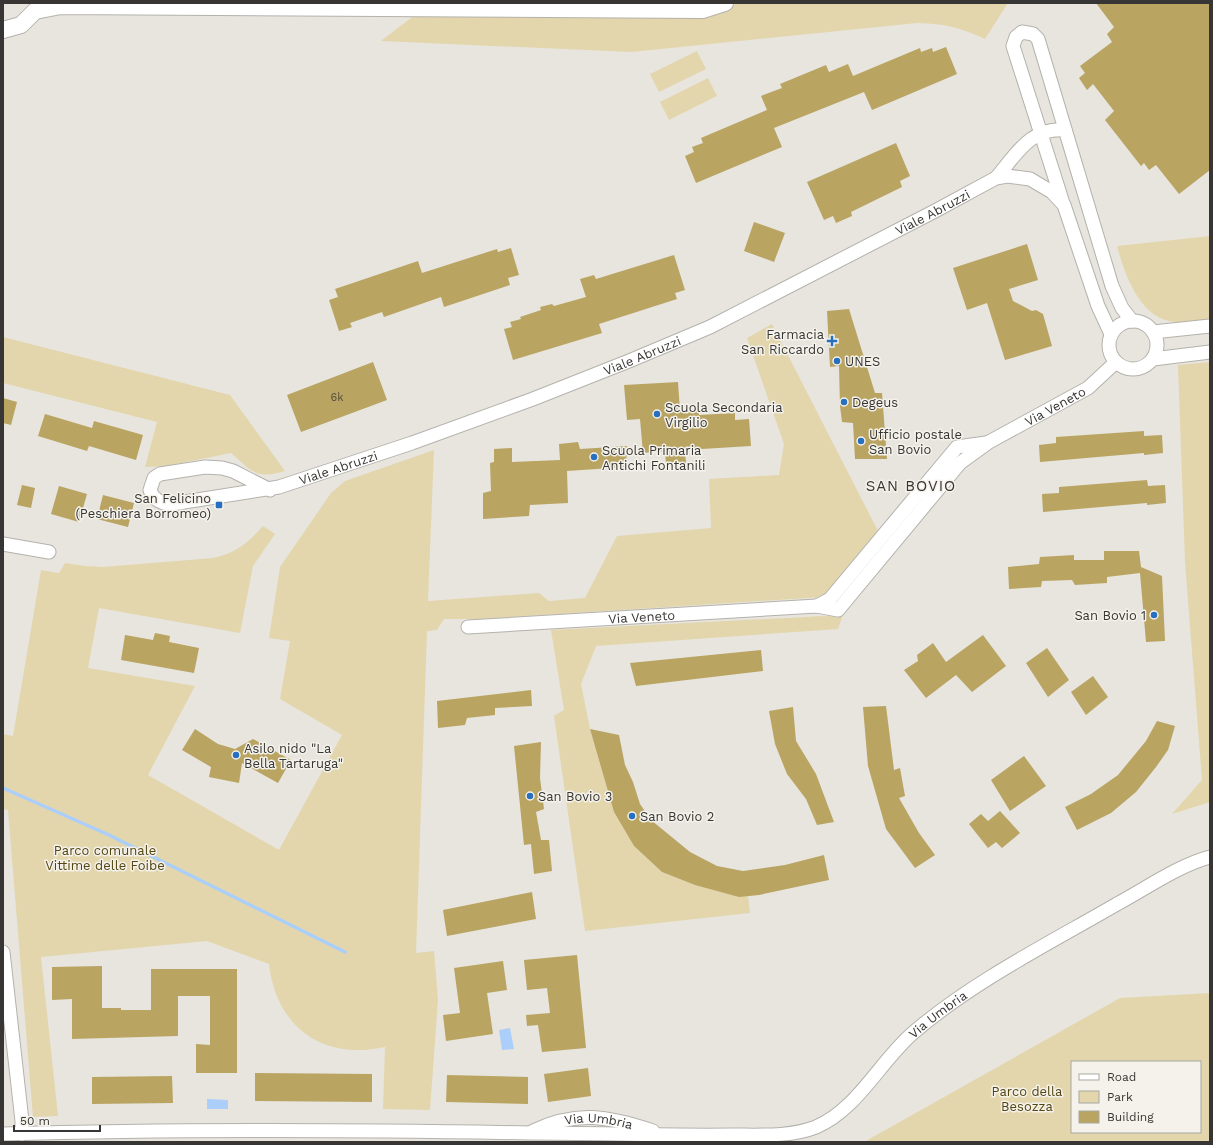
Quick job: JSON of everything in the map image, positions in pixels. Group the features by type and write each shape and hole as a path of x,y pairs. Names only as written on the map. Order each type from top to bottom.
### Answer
{"street":[{"path":"3,30 21,25 35,11 61,6 703,10 725,3"},
{"path":"1112,334 1093,293 1013,46 1016,37 1022,32 1033,34 1038,39 1112,286 1122,308 1132,321"},
{"path":"996,178 1018,151 1030,140 1049,130 1065,130"},
{"path":"996,178 1007,176 1030,179 1052,192 1064,205"},
{"name":"Viale Abruzzi","path":"270,490 233,470 209,467 160,474 154,478 150,490 159,502 172,504 270,490 412,443 533,399 710,327 996,178"},
{"path":"1132,321 1142,323 1153,332 1157,344 1152,359 1144,366 1132,369 1126,368 1116,362 1110,352 1109,346 1112,334 1121,324 1132,321"},
{"path":"1153,332 1210,326"},
{"path":"1152,359 1210,352"},
{"name":"Via Veneto","path":"468,627 817,606 838,610 960,463 990,442 1088,388 1116,362"},
{"path":"3,544 49,552"},
{"name":"Via Umbria","path":"3,1134 189,1132 530,1132 668,1136 774,1134 814,1128 829,1120 845,1108 910,1036 947,1005 986,980 1167,876 1210,857"},
{"path":"3,952 22,1121 22,1134"},
{"name":"Via Umbria","path":"530,1132 551,1122 591,1116 642,1127 668,1136"}],"green space":[{"path":"737,3 1008,3 985,39 952,27 917,23 631,52 381,41 416,14 706,17 718,14"},
{"path":"697,51 706,69 659,92 650,74"},
{"path":"708,78 717,96 669,120 660,102"},
{"path":"1210,236 1210,319 1176,322 1163,319 1153,313 1144,305 1136,294 1125,270 1117,246"},
{"name":"Parco comunale Vittime delle Foibe","path":"772,324 878,531 824,597 481,619 444,619 437,630 427,631 416,953 434,951 438,1000 430,1110 383,1109 385,1047 363,1050 342,1049 323,1044 306,1034 292,1022 281,1006 273,986 269,964 207,941 41,957 58,1116 33,1117 8,810 3,809 3,734 13,736 41,570 59,573 65,563 103,567 213,558 241,547 263,526 275,534 253,566 240,633 99,608 88,668 195,686 148,775 279,850 342,735 280,699 290,641 269,638 280,567 331,493 345,481 434,450 428,601 539,593 549,601 585,598 617,536 711,528 709,479 779,475 784,444 747,338"},
{"path":"3,337 230,395 285,471 267,475 260,474 249,469 231,453 166,466 145,467 157,422 3,383"},
{"path":"1210,362 1210,802 1172,814 1202,780 1185,562 1178,365"},
{"path":"843,615 838,629 596,646 581,684 590,729 614,812 634,846 662,872 695,885 748,896 750,913 585,931 554,716 564,710 551,630"},
{"name":"Parco della Besozza","path":"1210,993 1210,1142 864,1142 1120,998"}],"water":[{"path":"510,1028 514,1049 502,1050 499,1030"},
{"path":"207,1099 228,1100 228,1109 207,1109"}],"building":[{"path":"1096,3 1210,3 1210,170 1179,194 1156,165 1149,170 1144,163 1141,166 1105,120 1114,111 1093,84 1087,90 1079,78 1085,73 1080,66 1112,42 1107,34 1114,27"},
{"path":"946,47 957,74 872,110 864,92 774,128 782,147 696,183 685,156 694,152 692,147 703,143 701,138 767,110 761,96 782,88 780,84 826,65 829,72 848,64 853,76 920,48 921,52 932,48 933,52"},
{"path":"896,143 910,176 900,181 902,187 851,212 852,216 836,223 833,216 824,220 807,182"},
{"path":"754,222 785,233 774,262 744,251"},
{"path":"1027,244 1038,280 1009,289 1013,301 1032,311 1036,310 1043,314 1052,346 1005,360 987,303 967,310 953,268"},
{"path":"511,248 519,275 508,278 510,285 444,307 441,297 384,317 382,312 350,323 352,327 339,331 329,300 338,297 335,289 418,261 422,273 497,249 498,252"},
{"path":"674,255 685,290 675,293 677,299 599,324 602,333 513,360 504,329 512,327 510,322 541,310 540,307 552,304 554,306 586,297 580,279 594,275 596,279"},
{"path":"849,309 875,393 882,393 887,459 855,459 853,423 842,422 839,366 830,367 827,311"},
{"path":"373,362 387,400 301,432 287,395"},
{"path":"678,382 680,411 699,410 699,415 735,413 735,420 749,419 751,446 685,450 686,463 666,464 665,451 643,453 640,419 627,420 624,385"},
{"path":"3,398 17,402 11,425 3,423"},
{"path":"45,414 92,428 94,421 143,435 136,460 89,446 87,451 38,436"},
{"path":"1144,431 1144,436 1162,435 1163,453 1144,455 1144,453 1040,462 1039,445 1056,443 1056,437"},
{"path":"578,442 580,449 627,446 626,467 567,471 568,503 530,505 529,516 483,519 483,493 491,491 490,463 494,462 494,449 512,448 512,462 560,460 559,444"},
{"path":"1147,480 1148,486 1165,485 1166,503 1147,505 1147,503 1043,512 1042,494 1059,493 1059,487"},
{"path":"22,485 35,488 31,508 17,505"},
{"path":"59,486 87,494 79,522 51,514"},
{"path":"103,495 134,503 128,527 97,519"},
{"name":"San Bovio 1","path":"1104,551 1139,551 1141,567 1162,576 1165,641 1146,642 1140,573 1107,577 1107,583 1075,585 1072,580 1042,581 1041,587 1009,589 1008,567 1039,564 1040,557 1074,555 1074,560 1104,560"},
{"path":"155,633 170,636 169,642 199,648 194,673 121,660 125,635 153,640"},
{"path":"983,635 1006,666 972,692 956,675 926,698 904,670 918,661 917,655 933,643 946,662"},
{"name":"San Bovio 1","path":"1047,648 1069,680 1048,697 1026,663"},
{"path":"761,650 763,671 636,686 630,663"},
{"path":"1093,676 1108,697 1086,715 1071,692"},
{"path":"531,690 532,706 495,708 495,715 467,718 465,725 438,728 437,701"},
{"path":"886,706 894,770 900,768 905,796 899,798 919,833 935,855 915,868 886,829 868,766 863,707"},
{"path":"793,707 796,741 816,774 834,822 817,825 806,799 787,774 775,744 769,711"},
{"path":"1157,721 1175,726 1168,750 1156,767 1136,792 1111,813 1077,830 1065,807 1091,794 1118,775 1146,741"},
{"name":"Asilo nido \"La Bella Tartaruga\"","path":"195,729 218,744 235,749 253,739 291,760 278,783 242,763 239,783 209,777 211,767 182,750"},
{"name":"San Bovio 2","path":"590,729 619,735 625,765 633,782 640,804 651,820 690,852 717,866 743,871 785,865 824,855 829,880 759,895 739,897 695,885 662,872 634,846 614,812"},
{"name":"San Bovio 3","path":"541,742 540,778 544,809 536,812 541,840 549,840 552,871 534,874 531,844 524,845 514,746"},
{"path":"1024,756 1046,786 1010,811 991,780"},
{"path":"1000,811 1020,833 1002,848 996,842 988,848 969,824 981,814 988,821"},
{"path":"532,892 536,919 447,936 443,910"},
{"path":"577,955 586,1048 542,1052 538,1025 527,1026 526,1015 550,1013 547,988 527,990 524,960"},
{"path":"503,961 507,990 487,993 493,1034 446,1041 443,1015 460,1013 454,968"},
{"path":"102,966 102,1008 121,1008 121,1010 151,1010 151,969 237,969 237,1073 196,1073 196,1044 210,1045 210,996 178,996 178,1036 72,1039 72,999 52,1000 52,967"},
{"path":"588,1068 591,1096 548,1102 544,1074"},
{"path":"255,1073 372,1074 372,1102 255,1101"},
{"path":"447,1075 528,1077 528,1104 446,1102"},
{"path":"172,1076 173,1103 92,1104 92,1077"}],"waterway":[{"path":"3,788 109,835 345,952"}],"place":[{"name":"Farmacia San Riccardo","path":"832,341"},
{"name":"UNES","path":"837,361"},
{"name":"Degeus","path":"844,402"},
{"name":"Scuola Secondaria Virgilio","path":"657,414"},
{"name":"Ufficio postale San Bovio","path":"861,441"},
{"name":"Scuola Primaria Antichi Fontanili","path":"594,457"},
{"name":"San Felicino (Peschiera Borromeo)","path":"219,505"},
{"name":"San Bovio 1","path":"1154,615"},
{"name":"Asilo nido \"La Bella Tartaruga\"","path":"236,755"},
{"name":"San Bovio 3","path":"530,796"},
{"name":"San Bovio 2","path":"632,816"}],"district":[{"name":"SAN BOVIO","path":"911,486"}]}
